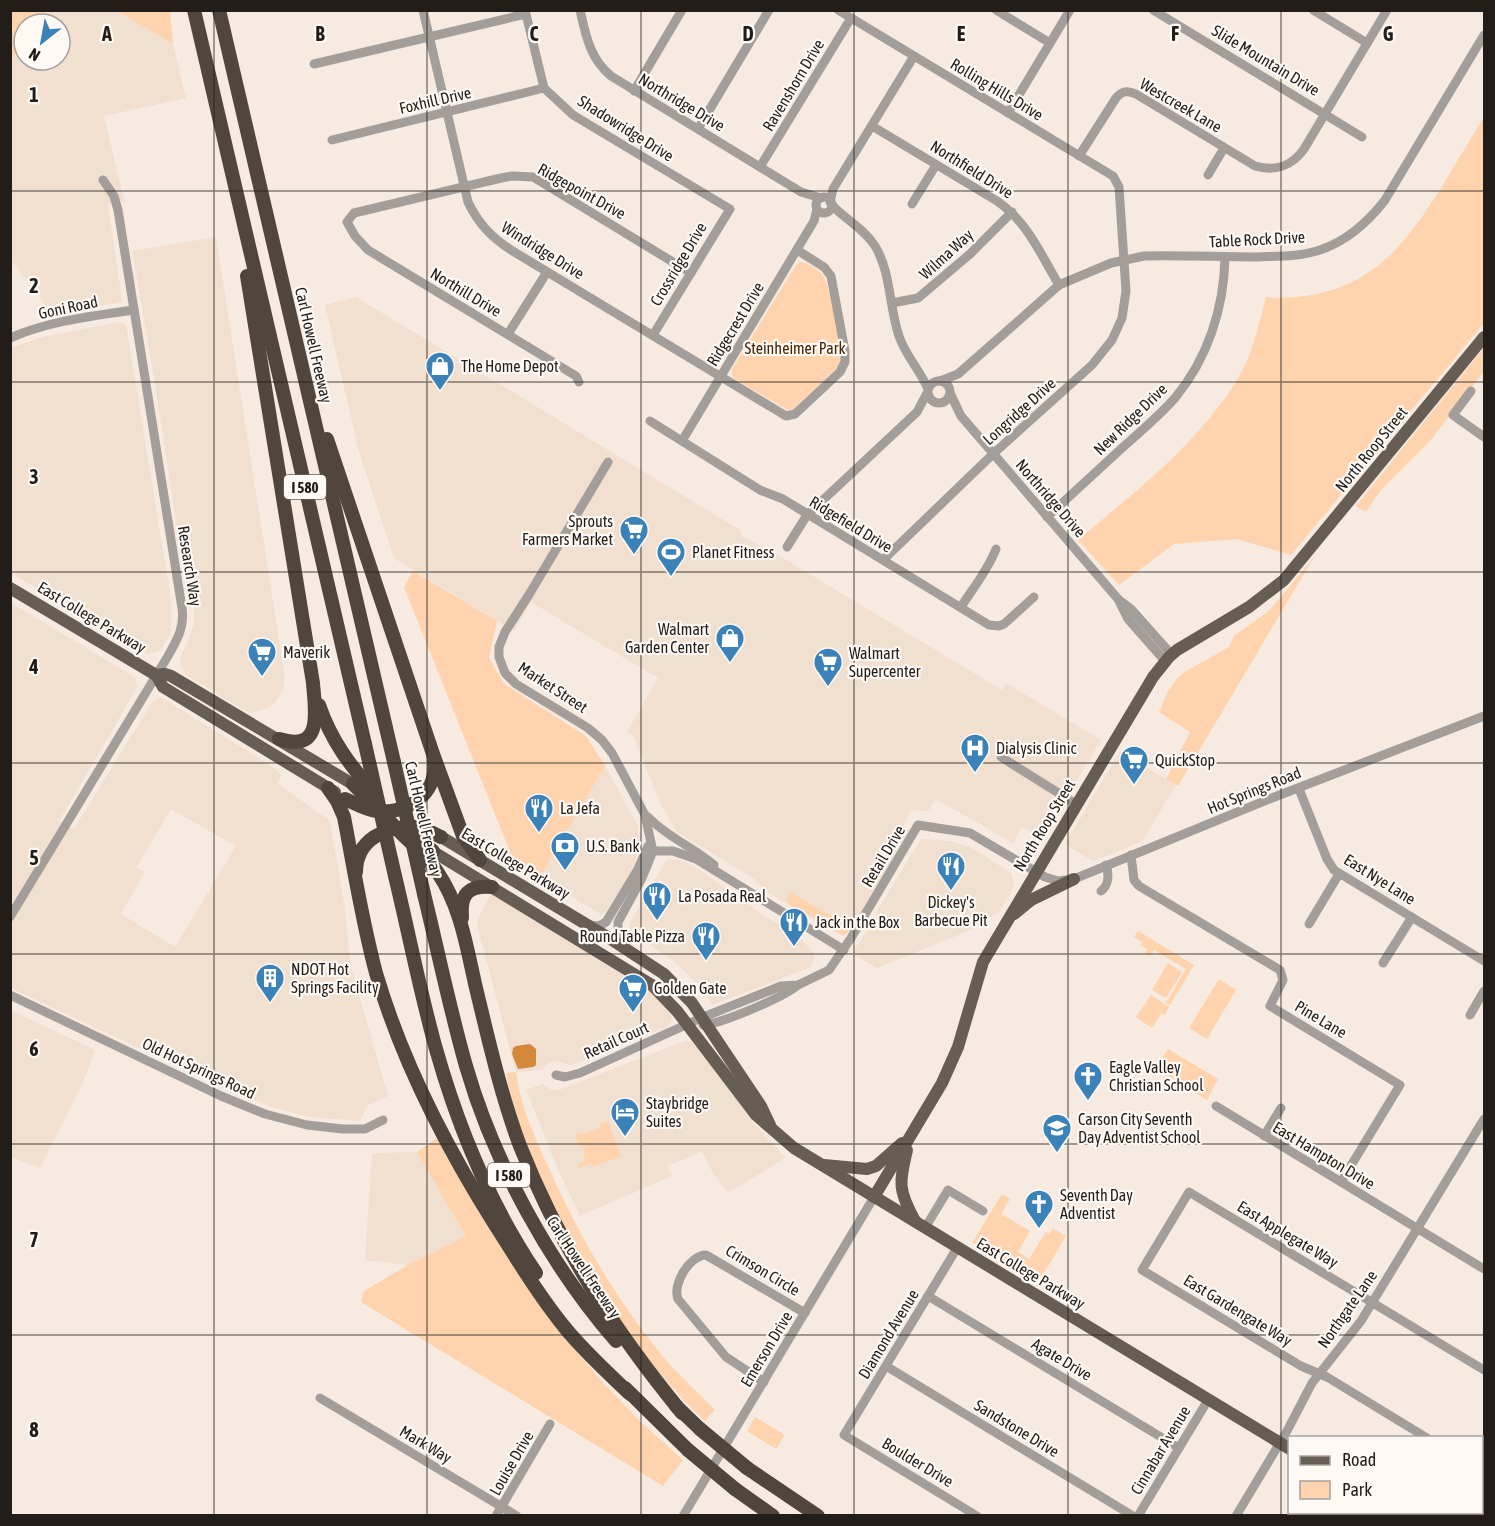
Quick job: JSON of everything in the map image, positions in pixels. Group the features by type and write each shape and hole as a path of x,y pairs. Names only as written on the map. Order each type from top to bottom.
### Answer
{"highway":[{"name":"I 580","path":"194,10 395,876 436,1047 458,1116 482,1176 509,1228 554,1299 596,1355 630,1394 688,1450 735,1489 772,1515"},
{"name":"Carl Howell Freeway","path":"219,10 466,1067 501,1158 530,1216 583,1300 640,1370 682,1413 747,1468 818,1515"},
{"path":"245,229 244,252 313,683 315,718 313,732 306,739 298,742 279,739"},
{"path":"277,258 326,436 433,754 463,836 480,860"},
{"path":"313,683 322,714 337,746 351,767 388,809 438,873 449,891 464,932 501,1088 520,1145 566,1247 598,1301 643,1366 682,1413"},
{"path":"345,799 365,808 388,809 416,802 429,787 435,766 433,754"},
{"path":"353,784 388,809"},
{"path":"328,788 342,812 369,944 382,992 403,1049 436,1121 477,1196 535,1287 567,1330 630,1394"},
{"path":"356,877 358,856 376,834 403,828 426,830 441,837"},
{"path":"403,828 433,851"},
{"path":"464,932 462,905 465,896 476,888 492,887"}],"main road":[{"name":"North Roop Street","path":"873,1197 952,1063 982,962 1153,677 1168,658 1206,631 1249,607 1284,580 1485,337"},
{"name":"East College Parkway","path":"10,588 156,675 163,687 345,799 403,828"},
{"name":"East College Parkway","path":"156,675 171,676 353,784"},
{"name":"East College Parkway","path":"388,809 441,837 588,925 650,963 671,980 690,1000 761,1106 770,1126"},
{"name":"East College Parkway","path":"433,851 639,976 665,998 688,1025 756,1115 794,1148 1285,1446"},
{"path":"1008,918 1031,900 1074,879"},
{"path":"818,1164 867,1169 876,1166 910,1137"},
{"path":"910,1137 901,1176 901,1191 920,1225"}],"street":[{"name":"Windridge Drive","path":"423,10 468,202 474,216 487,232 511,250 786,416 795,414 840,372 845,362 831,276 824,267 797,250"},
{"name":"Northridge Drive","path":"580,10 588,43 596,61 611,76 850,221 866,235 878,252 883,265 899,338 919,370 931,400 961,416"},
{"path":"634,91 682,10"},
{"path":"698,129 769,10"},
{"name":"Rolling Hills Drive","path":"838,10 1113,176 1119,187 1124,259"},
{"path":"996,10 1050,44"},
{"path":"1008,113 1070,10"},
{"name":"Slide Mountain Drive","path":"1153,10 1362,137"},
{"path":"1313,10 1367,43"},
{"path":"1325,114 1387,10"},
{"path":"314,64 526,14 544,88"},
{"name":"Ravenshorn Drive","path":"760,167 851,18"},
{"name":"Table Rock Drive","path":"939,381 958,374 1059,285 1124,259 1156,256 1284,256 1305,254 1338,242 1365,224 1385,200 1485,35"},
{"name":"Ridgecrest Drive","path":"682,441 914,56"},
{"name":"Foxhill Drive","path":"332,140 544,88"},
{"name":"Shadowridge Drive","path":"544,88 573,115 730,209"},
{"name":"Westcreek Lane","path":"1079,156 1121,92 1136,94 1261,168 1278,168 1294,160 1304,149 1325,114"},
{"name":"Northfield Drive","path":"872,126 1012,212 1021,222 1059,285"},
{"path":"1208,175 1224,148"},
{"path":"912,204 936,165"},
{"name":"Ridgepoint Drive","path":"348,220 354,213 464,187 512,176 533,177 690,273"},
{"name":"Research Way","path":"10,917 180,636 183,614 117,203 103,180"},
{"name":"Crossridge Drive","path":"653,335 730,209"},
{"name":"Wilma Way","path":"892,303 918,298 970,254 1012,212"},
{"name":"Northill Drive","path":"348,220 349,228 368,250 576,376 579,382"},
{"name":"New Ridge Drive","path":"1047,517 1164,410 1187,382 1205,350 1218,315 1225,257"},
{"name":"Longridge Drive","path":"883,560 993,454 1092,365 1112,340 1122,318 1126,291 1124,259"},
{"path":"508,334 547,272"},
{"name":"Goni Road","path":"10,338 66,321 134,310"},
{"name":"Northridge Drive","path":"919,370 947,384 961,416 1118,599 1128,619 1168,658"},
{"name":"Table Rock Drive","path":"950,392 958,374"},
{"path":"787,547 807,514 917,412 931,384 939,381"},
{"path":"1471,391 1453,416 1485,437"},
{"path":"917,412 947,400 950,392"},
{"name":"Ridgefield Drive","path":"650,421 760,490 807,514 989,625 1005,624 1034,597"},
{"name":"Market Street","path":"608,462 505,632 499,647 499,657 505,673 516,684 588,728 602,740 612,753 645,815 649,847"},
{"path":"961,607 991,563 996,549"},
{"name":"Hot Springs Road","path":"1074,879 1485,716"},
{"path":"1001,757 1076,804"},
{"name":"East Nye Lane","path":"1299,789 1327,859 1339,874 1485,961"},
{"path":"645,815 658,828 700,853 714,864 723,876"},
{"name":"Retail Drive","path":"688,1025 704,1022 781,986 798,985 829,970 844,950 918,825 970,832 1036,871"},
{"path":"649,847 685,855 844,950"},
{"path":"588,925 599,926 606,921 649,847"},
{"path":"628,950 620,934 618,922 646,871 649,847"},
{"name":"Pine Lane","path":"1131,855 1134,880 1139,886 1280,970 1283,980 1270,1006 1400,1085 1341,1182"},
{"path":"1094,870 1101,891 1105,888 1109,874 1106,865"},
{"path":"1036,871 1058,881 1074,879"},
{"path":"1310,924 1339,874"},
{"path":"1383,963 1412,917"},
{"path":"1470,1015 1485,991"},
{"name":"Old Hot Springs Road","path":"10,995 221,1096 265,1114 307,1125 343,1129 365,1129 383,1120"},
{"name":"Retail Court","path":"556,1075 568,1076 580,1073 688,1025"},
{"name":"East Hampton Drive","path":"1216,1106 1485,1269"},
{"path":"1264,1136 1281,1108"},
{"name":"Northgate Lane","path":"1289,1436 1312,1383 1361,1321 1485,1119"},
{"path":"920,1225 948,1190 983,1211"},
{"name":"East Applegate Way","path":"1142,1270 1189,1192 1485,1370"},
{"name":"Emerson Drive","path":"683,1515 873,1197"},
{"name":"Diamond Avenue","path":"844,1435 957,1248"},
{"name":"Crimson Circle","path":"764,1382 726,1357 680,1302 676,1290 682,1277 694,1258 703,1254 710,1256 805,1313"},
{"name":"East Gardengate Way","path":"1142,1270 1301,1366 1330,1378 1425,1436"},
{"name":"Agate Drive","path":"928,1296 1179,1448"},
{"name":"Sandstone Drive","path":"886,1366 1136,1515"},
{"name":"Mark Way","path":"320,1398 517,1515"},
{"name":"Cinnabar Avenue","path":"1136,1515 1208,1400"},
{"name":"Louise Drive","path":"496,1515 503,1507 550,1424"},
{"name":"Boulder Drive","path":"844,1435 977,1515"},
{"name":"Northgate Lane","path":"1236,1515 1285,1446"}],"shaded area":[{"path":"117,11 173,44 186,98 104,116 124,201 108,204 122,300 118,303 45,315 43,302 11,260 11,61 12,59 12,72 72,72 72,12 41,12"},
{"path":"216,237 285,678 283,690 276,702 267,708 253,712 245,711 186,675 180,664 182,653 194,626 193,605 191,605 180,548 132,251"},
{"path":"356,297 740,530 742,536 788,561 1002,690 1006,683 1101,740 1042,839 1022,827 1013,843 936,799 928,811 911,810 903,826 910,831 860,915 848,933 843,936 767,892 753,878 677,832 661,805 633,735 627,732 658,678 531,602 514,631 394,558 359,452 325,305"},
{"path":"121,322 126,325 171,599 171,633 160,651 147,654 11,573 11,348 42,337"},
{"path":"11,603 136,678 137,688 59,821 74,829 153,701 160,697 267,763 282,775 277,783 330,821 344,903 351,967 388,1096 368,1105 360,1121 309,1117 271,1107 230,1091 11,988","holes":["171,809 236,846 175,947 121,914 145,872 137,867"]},
{"path":"1120,752 1176,785 1142,841 1093,861 1065,844"},
{"path":"605,766 638,826 639,841 635,865 602,915 540,877"},
{"path":"921,839 950,841 970,847 1011,873 1014,887 999,912 968,931 877,968 852,953 876,917 877,911"},
{"path":"667,859 681,860 695,867 763,915 799,936 815,955 811,967 712,1005 698,984 675,962 630,932 629,924"},
{"path":"492,892 651,991 672,1013 671,1022 665,1028 572,1065 553,1061 542,1070 516,1072 477,925 479,916"},
{"path":"10,1010 95,1050 83,1082 40,1168 11,1157"},
{"path":"685,1041 694,1042 752,1121 785,1158 728,1193 712,1171 702,1151 668,1166 672,1176 580,1216 559,1172 526,1090 543,1084 551,1090 559,1090"},
{"path":"530,1044 536,1049 536,1065 518,1069 512,1054 513,1048"},
{"path":"417,1152 466,1236 408,1265 365,1260 372,1153"}],"green space":[{"path":"11,11 42,11 12,12 11,61"},
{"path":"117,11 170,11 173,44"},
{"path":"1484,117 1484,323 1291,555 1237,539 1174,544 1119,585 1078,540 1161,469 1199,431 1216,410 1239,378 1244,367 1266,297 1312,295 1355,281 1373,270 1403,242 1416,225"},
{"name":"Steinheimer Park","path":"800,262 816,269 826,282 835,316 842,360 838,367 793,409 788,410 734,379 732,369"},
{"path":"1484,348 1484,371 1431,440 1380,491 1366,512 1356,506"},
{"path":"1314,557 1178,786 1166,779 1190,732 1159,712 1168,691 1183,673 1229,647 1234,636 1270,610"},
{"path":"413,571 497,621 489,657 504,684 586,736 605,766 540,877 487,846 509,849 404,587"},
{"path":"791,893 849,926 848,933 843,935 787,903 787,898"},
{"path":"1138,931 1194,965 1170,1005 1166,1003 1186,969 1154,950 1150,956 1145,953 1147,949 1140,945 1142,942 1134,937"},
{"path":"1168,963 1182,972 1166,998 1152,990"},
{"path":"1219,979 1236,990 1207,1039 1189,1028"},
{"path":"1151,995 1169,1007 1165,1015 1161,1014 1152,1028 1136,1017"},
{"path":"1168,1049 1218,1079 1207,1100 1156,1068"},
{"path":"516,1072 524,1108 533,1132 560,1193 588,1246 619,1297 654,1345 673,1368 715,1410 705,1421 672,1388 640,1349 610,1306 556,1213 518,1118 506,1073"},
{"path":"608,1121 621,1156 593,1167 591,1163 579,1168 578,1164 585,1161 583,1154 585,1153 582,1145 579,1146 575,1134 582,1132 583,1134 601,1127 600,1124"},
{"path":"437,1138 565,1338 606,1386 683,1460 663,1486 361,1302 364,1291 408,1265 466,1236 417,1152"},
{"path":"1002,1194 1010,1199 1001,1214 1030,1231 1018,1252 1029,1259 1046,1232 1049,1234 1053,1228 1066,1236 1038,1283 972,1243"},
{"path":"755,1417 785,1435 776,1449 747,1431"}],"place":[{"name":"The Home Depot","path":"440,392"},
{"name":"Sprouts Farmers Market","path":"634,556"},
{"name":"Planet Fitness","path":"671,578"},
{"name":"Walmart Garden Center","path":"730,664"},
{"name":"Maverik","path":"262,678"},
{"name":"Walmart Supercenter","path":"828,688"},
{"name":"Dialysis Clinic","path":"975,774"},
{"name":"QuickStop","path":"1134,786"},
{"name":"La Jefa","path":"539,834"},
{"name":"U.S. Bank","path":"565,872"},
{"name":"Dickey's Barbecue Pit","path":"951,892"},
{"name":"La Posada Real","path":"657,922"},
{"name":"Jack in the Box","path":"794,948"},
{"name":"Round Table Pizza","path":"706,962"},
{"name":"NDOT Hot Springs Facility","path":"270,1004"},
{"name":"Golden Gate","path":"633,1014"},
{"name":"Eagle Valley Christian School","path":"1088,1102"},
{"name":"Staybridge Suites","path":"625,1138"},
{"name":"Carson City Seventh Day Adventist School","path":"1057,1154"},
{"name":"Seventh Day Adventist","path":"1039,1230"}]}
